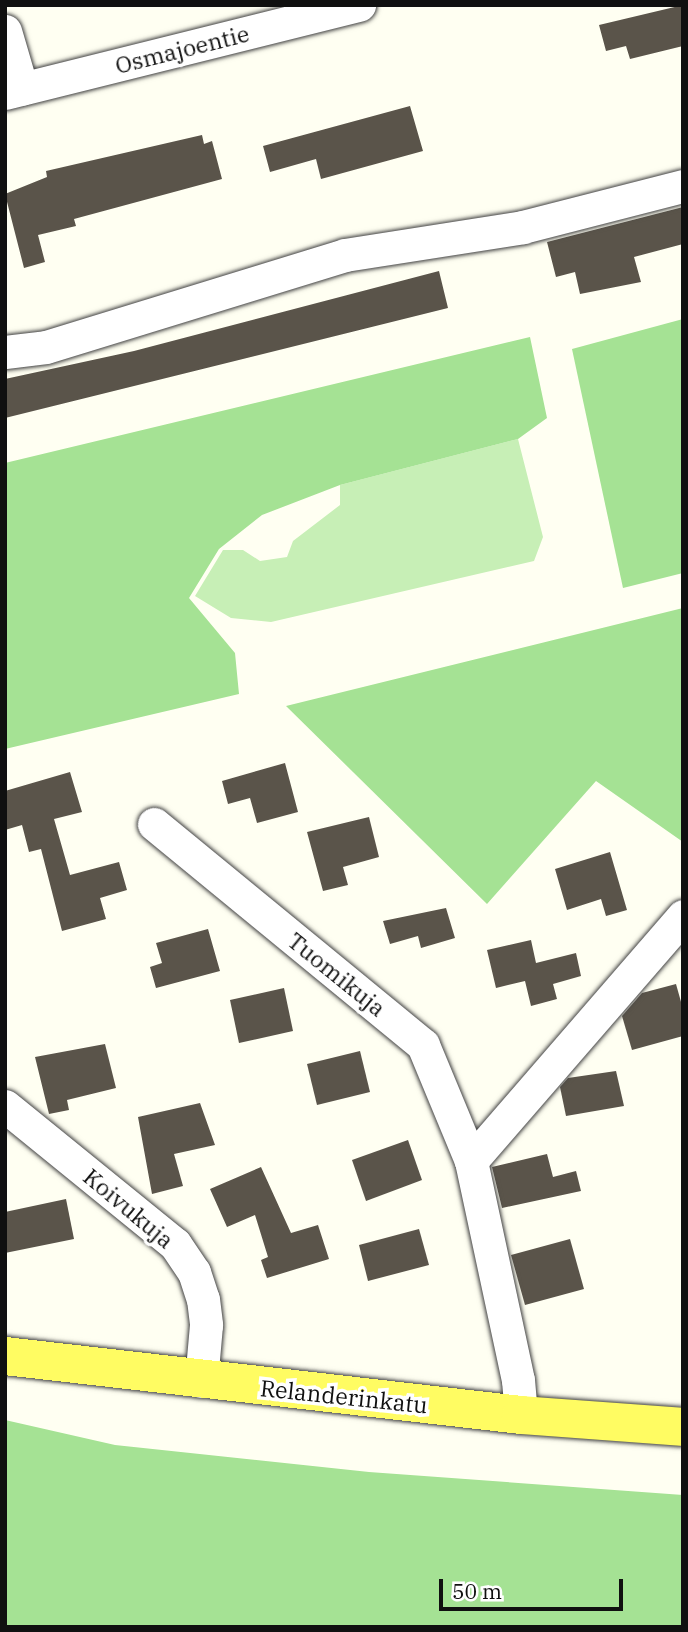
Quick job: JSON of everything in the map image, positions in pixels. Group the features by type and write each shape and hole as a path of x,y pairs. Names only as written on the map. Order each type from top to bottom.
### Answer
{"main road":[{"name":"Relanderinkatu","path":"5,1356 201,1381 521,1415 683,1427"}],"street":[{"name":"Osmajoentie","path":"13,91 359,5"},
{"path":"5,31 13,91"},
{"path":"5,352 46,347 345,255 513,236 683,186"},
{"name":"Tuomikuja","path":"154,824 423,1045 471,1161 518,1380 521,1415"},
{"path":"471,1161 683,916"},
{"name":"Koivukuja","path":"5,1106 175,1244 194,1272 203,1299 206,1325 201,1381"}],"green space":[{"path":"683,319 683,573 623,588 572,349"},
{"path":"530,337 547,418 518,439 340,485 262,515 219,549 189,598 235,653 239,694 5,749 5,463"},
{"path":"518,439 543,537 534,561 271,622 231,618 195,596 223,550 243,550 260,561 287,557 293,541 340,505 340,485"},
{"path":"683,608 683,842 596,781 487,904 286,706"},
{"path":"5,1420 115,1445 369,1472 683,1495 683,1627 5,1627"}],"building":[{"path":"683,5 683,46 630,59 626,46 606,51 599,25"},
{"path":"410,106 423,151 321,179 316,159 270,172 263,146"},
{"path":"202,135 204,144 212,141 222,179 74,219 76,226 38,235 45,262 24,268 5,194 47,177 46,171"},
{"path":"683,207 683,244 634,257 641,282 580,294 575,272 556,277 547,242"},
{"path":"439,271 448,308 5,418 5,379 134,351"},
{"path":"285,763 298,812 257,823 250,798 228,804 222,781"},
{"path":"70,772 82,812 54,819 70,875 119,862 127,890 100,898 106,919 62,931 41,849 29,852 22,825 5,830 5,791"},
{"path":"369,817 379,857 343,867 348,885 323,891 307,832"},
{"path":"610,852 627,910 606,916 601,899 567,910 555,869"},
{"path":"446,908 455,938 421,948 418,936 390,944 383,921"},
{"path":"208,929 220,971 156,988 150,967 162,963 156,943"},
{"path":"531,940 536,963 576,953 581,976 553,984 557,999 531,1006 525,981 496,988 487,950"},
{"path":"676,984 683,1009 683,1036 632,1050 622,1016 642,993"},
{"path":"284,988 293,1031 239,1043 230,1000"},
{"path":"105,1044 116,1088 67,1100 69,1110 49,1114 35,1057"},
{"path":"360,1051 370,1092 317,1105 307,1064"},
{"path":"616,1071 624,1106 566,1116 560,1087 568,1078"},
{"path":"200,1103 215,1145 174,1154 183,1186 152,1194 138,1117"},
{"path":"408,1140 422,1180 366,1201 352,1160"},
{"path":"547,1154 553,1177 576,1171 581,1191 502,1208 492,1167"},
{"path":"261,1167 291,1233 318,1225 329,1259 267,1278 261,1260 268,1257 255,1215 227,1227 210,1189"},
{"path":"66,1199 74,1239 5,1253 5,1212"},
{"path":"419,1229 429,1265 368,1281 359,1245"},
{"path":"570,1239 584,1289 525,1305 511,1255"}]}
